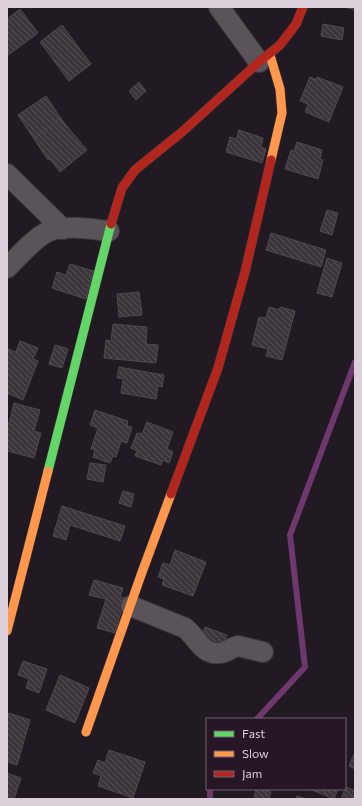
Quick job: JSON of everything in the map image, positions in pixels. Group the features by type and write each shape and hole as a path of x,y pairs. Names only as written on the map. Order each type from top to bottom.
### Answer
{"street":[{"path":"86,732 218,368 245,272 282,112 280,89 264,58 219,7"},
{"path":"7,631 109,231 122,188 135,170 182,132 292,33 303,7"},
{"path":"7,174 63,229"},
{"path":"7,268 39,238 49,232 63,229 109,231"},
{"path":"131,606 185,628 190,631 201,646 208,652 215,654 223,653 238,646 263,652"}],"building":[{"path":"344,7 355,7 355,10"},
{"path":"20,9 38,33 7,56 7,19"},
{"path":"323,24 344,28 342,40 321,36"},
{"path":"62,25 91,64 69,81 40,42"},
{"path":"310,77 317,80 317,77 343,87 329,122 305,112 308,104 300,101"},
{"path":"139,82 146,91 136,100 129,91"},
{"path":"46,96 76,141 48,160 18,115"},
{"path":"60,118 87,150 60,172 34,139"},
{"path":"239,130 263,138 261,147 266,149 262,163 226,152 230,137 236,139"},
{"path":"297,142 322,150 320,159 323,160 318,179 285,169 291,150 294,151"},
{"path":"327,210 338,213 332,235 320,231"},
{"path":"271,233 326,250 321,267 266,250"},
{"path":"327,258 342,263 332,297 317,293"},
{"path":"70,264 94,271 86,299 52,288 57,272 66,275"},
{"path":"139,292 142,315 119,317 117,294"},
{"path":"269,307 279,310 280,307 295,311 282,360 266,356 268,349 252,345 259,317 266,318"},
{"path":"113,324 147,327 146,344 158,345 156,363 104,358 106,340 111,341"},
{"path":"20,341 38,348 33,359 38,361 23,400 7,393 7,351 8,349 16,352"},
{"path":"55,345 68,349 62,368 49,364"},
{"path":"119,367 164,375 162,387 158,386 156,399 121,393 123,379 117,378"},
{"path":"14,403 40,410 34,431 41,433 34,458 7,451 7,423 9,424"},
{"path":"95,410 128,421 127,426 132,427 127,443 121,441 116,457 113,456 110,463 93,457 95,450 91,449 98,428 90,425"},
{"path":"147,422 173,432 167,449 173,452 169,463 163,460 161,465 135,456 137,451 131,448 137,433 142,434"},
{"path":"90,463 106,465 103,482 87,479"},
{"path":"123,491 134,494 131,507 119,503"},
{"path":"62,506 125,526 120,541 70,525 66,540 53,536"},
{"path":"175,550 206,562 193,596 162,585 164,579 158,577 163,563 170,565"},
{"path":"94,580 123,588 120,597 125,598 115,633 97,628 106,599 89,595"},
{"path":"205,627 227,635 221,651 200,644"},
{"path":"23,661 47,669 39,693 26,688 29,679 18,675"},
{"path":"60,675 89,688 75,723 46,710"},
{"path":"9,713 30,720 17,765 7,762 7,719"},
{"path":"109,750 145,762 133,798 98,786 101,776 93,773 98,760 105,763"},
{"path":"355,752 355,769 349,766"},
{"path":"7,773 21,778 14,799 7,799"},
{"path":"346,787 355,791 355,799 341,799"},
{"path":"256,790 265,790 271,792 269,799 254,799"},
{"path":"312,790 338,790 334,799"},
{"path":"297,796 307,799 296,799"}],"waterway":[{"path":"258,718 305,667 290,535 355,362"},
{"path":"210,790 210,799"}],"traffic: fast":[{"path":"48,471 111,224"}],"traffic: slow":[{"path":"270,55 280,89 282,113 271,160"},
{"path":"7,631 48,471"},
{"path":"86,732 171,494"}],"traffic: jam":[{"path":"111,224 122,188 135,170 182,132 259,62 280,45 296,24 303,7"},
{"path":"171,494 218,368 245,272 271,160"}]}
